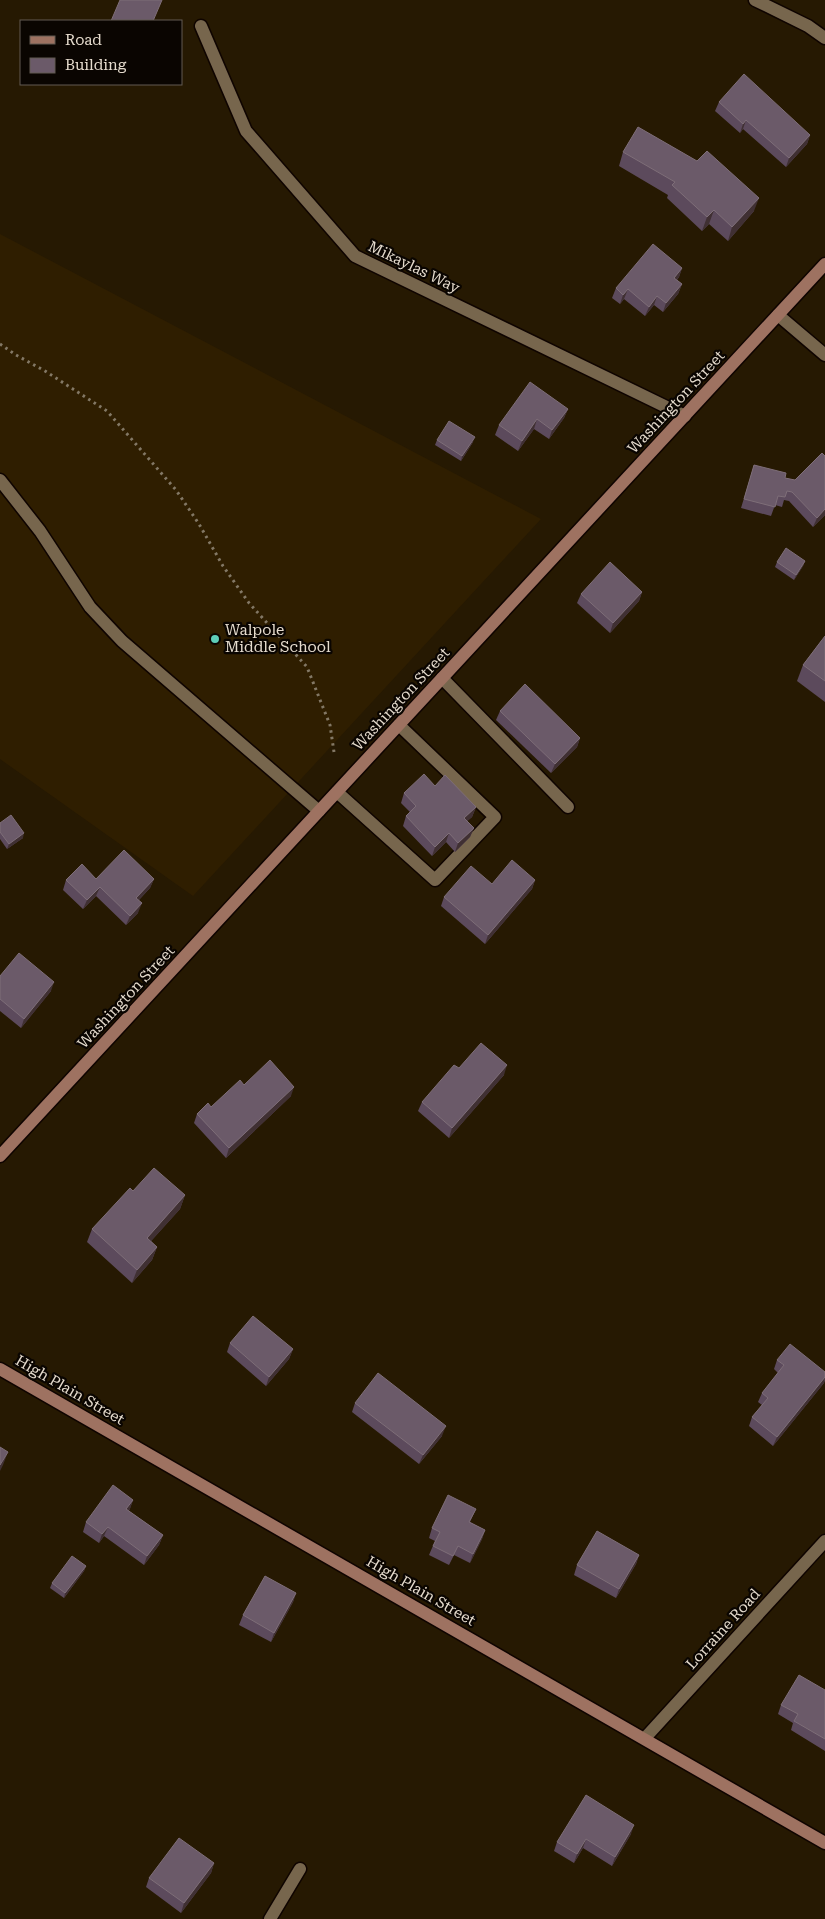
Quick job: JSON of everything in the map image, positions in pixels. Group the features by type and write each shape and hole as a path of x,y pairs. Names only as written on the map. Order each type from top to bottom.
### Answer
{"main road":[{"name":"Washington Street","path":"0,1156 825,264"},
{"name":"High Plain Street","path":"0,1368 825,1843"}],"street":[{"path":"755,0 808,26 825,38"},
{"name":"Mikaylas Way","path":"201,26 246,131 355,256 685,416"},
{"path":"778,315 825,355"},
{"path":"0,480 40,531 90,607 122,641 319,811"},
{"path":"442,678 568,806"},
{"path":"337,792 435,880 495,817 399,725"},
{"name":"Lorraine Road","path":"645,1738 825,1541"},
{"path":"270,1919 300,1869"}],"path":[{"path":"0,344 107,411 176,490 199,524 223,566 249,603 307,667 330,725 334,752"}],"shaded area":[{"name":"Walpole Middle School","path":"0,234 541,519 193,896 0,759"}],"building":[{"path":"120,0 162,0 153,20 111,20"},
{"path":"744,74 810,135 789,158 746,120 743,124 719,102"},
{"path":"638,127 697,161 707,151 759,198 732,227 714,210 707,217 672,185 675,182 623,152"},
{"path":"653,244 682,268 674,278 682,284 666,303 657,296 649,307 628,289 623,295 616,288"},
{"path":"530,382 568,409 552,430 537,419 522,441 499,425"},
{"path":"449,421 475,437 462,456 437,440"},
{"path":"822,453 825,456 825,509 817,518 792,492 787,491 785,497 778,496 775,507 744,499 754,465 786,473 785,478 795,480"},
{"path":"786,548 805,561 796,575 777,562"},
{"path":"610,562 642,592 613,623 581,594"},
{"path":"825,636 825,681 803,665"},
{"path":"525,684 580,738 555,764 500,711"},
{"path":"424,774 435,786 445,775 476,807 464,818 474,828 458,843 449,833 435,847 406,816 416,806 404,793"},
{"path":"11,815 24,833 9,844 0,832 0,823"},
{"path":"124,850 154,879 136,898 142,903 130,916 100,887 87,900 66,880 82,864 96,879"},
{"path":"512,860 535,880 488,935 444,897 471,866 492,884"},
{"path":"19,953 54,982 24,1019 0,999 0,976"},
{"path":"481,1043 507,1065 452,1128 422,1102 454,1065 459,1068"},
{"path":"270,1060 294,1087 229,1148 197,1114 208,1103 211,1107 240,1080 244,1085"},
{"path":"154,1168 185,1195 147,1238 157,1247 137,1270 92,1229 130,1188 133,1191"},
{"path":"253,1316 293,1349 269,1377 230,1343"},
{"path":"790,1344 825,1372 825,1377 777,1437 752,1417 768,1398 762,1393 784,1365 777,1360"},
{"path":"378,1373 446,1426 423,1455 355,1403"},
{"path":"0,1447 8,1452 0,1465"},
{"path":"113,1485 133,1500 126,1509 163,1535 147,1556 108,1527 102,1534 86,1522"},
{"path":"448,1495 476,1509 469,1522 485,1530 473,1554 458,1546 453,1556 433,1546 440,1532 432,1528"},
{"path":"597,1531 639,1555 619,1589 577,1565"},
{"path":"72,1556 86,1566 65,1593 52,1583"},
{"path":"265,1576 296,1593 274,1633 243,1615"},
{"path":"799,1675 825,1690 825,1739 794,1721 798,1714 781,1705"},
{"path":"586,1795 634,1825 615,1857 586,1839 577,1854 557,1842"},
{"path":"179,1838 214,1863 184,1903 149,1878"}],"place":[{"name":"Walpole Middle School","path":"215,639"}]}
